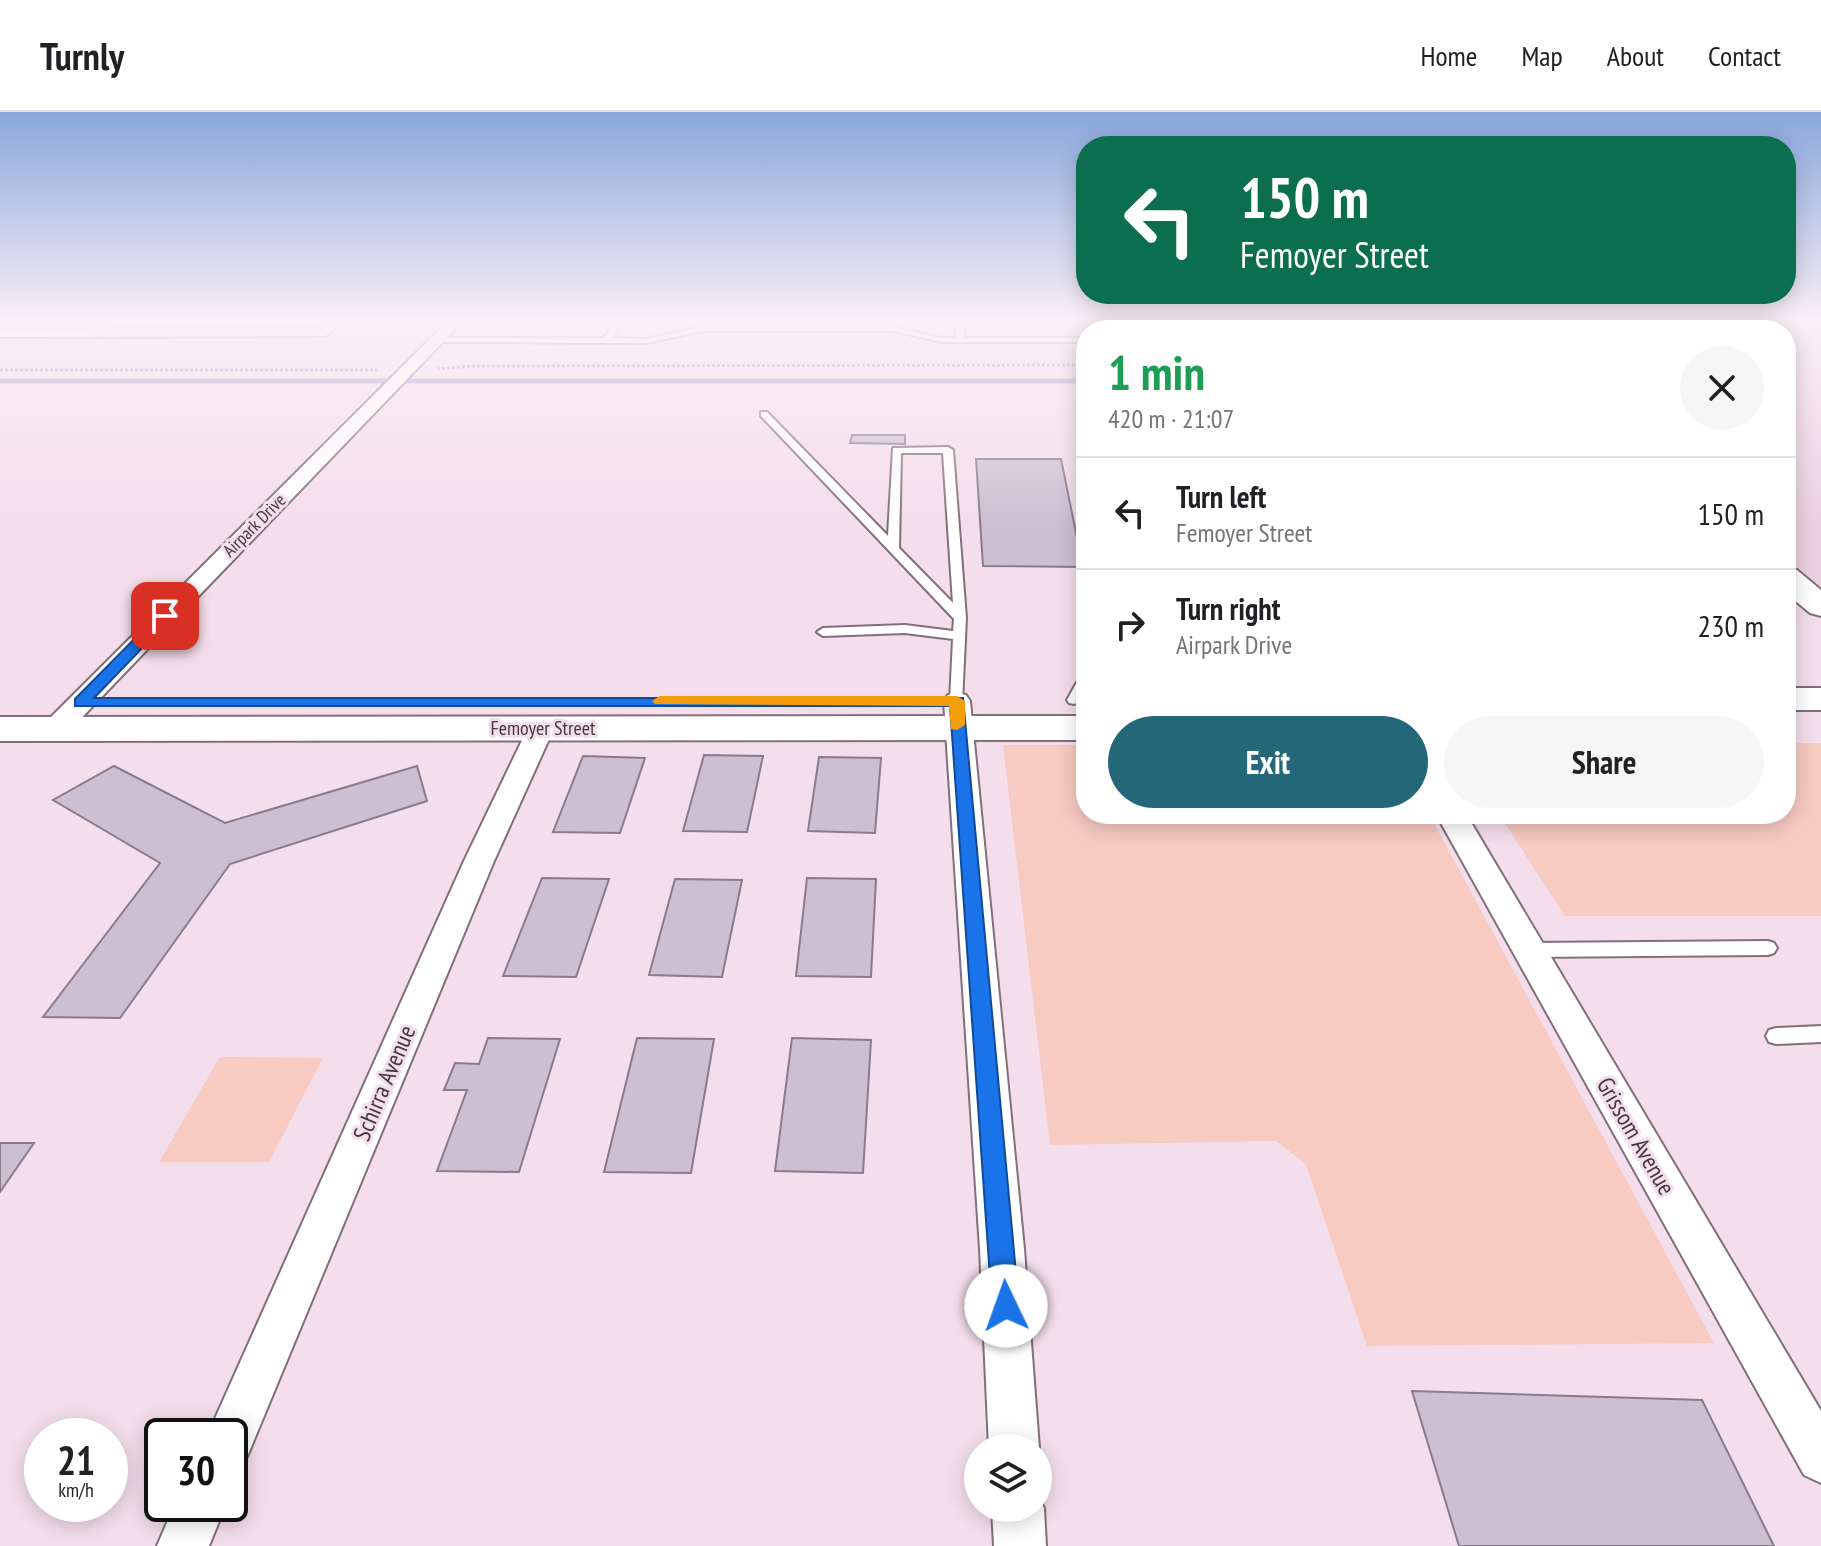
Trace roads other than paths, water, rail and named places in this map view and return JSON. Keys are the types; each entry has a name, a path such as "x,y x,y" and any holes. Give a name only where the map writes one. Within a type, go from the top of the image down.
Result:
{"street":[{"name":"Airpark Drive","path":"68,716 378,390"},
{"path":"1796,585 1821,606"},
{"path":"1796,699 1821,699"},
{"name":"Femoyer Street","path":"0,703 68,716 541,728 957,714 1076,702"},
{"name":"Femoyer Street","path":"0,729 68,716 957,714"},
{"path":"957,714 1002,1249 1013,1434"},
{"path":"1796,727 1821,727"},
{"name":"Schirra Avenue","path":"239,1418 479,861 541,728"},
{"name":"Grissom Avenue","path":"1457,824 1821,1458"},
{"path":"183,1546 193,1522"},
{"path":"1019,1522 1020,1546"}],"lane":[{"path":"764,414 960,618"},
{"path":"893,548 896,450 948,450 960,618 957,714"},
{"path":"823,632 905,629 959,636"},
{"path":"1528,950 1768,948"},
{"path":"1776,1036 1821,1034"}]}
